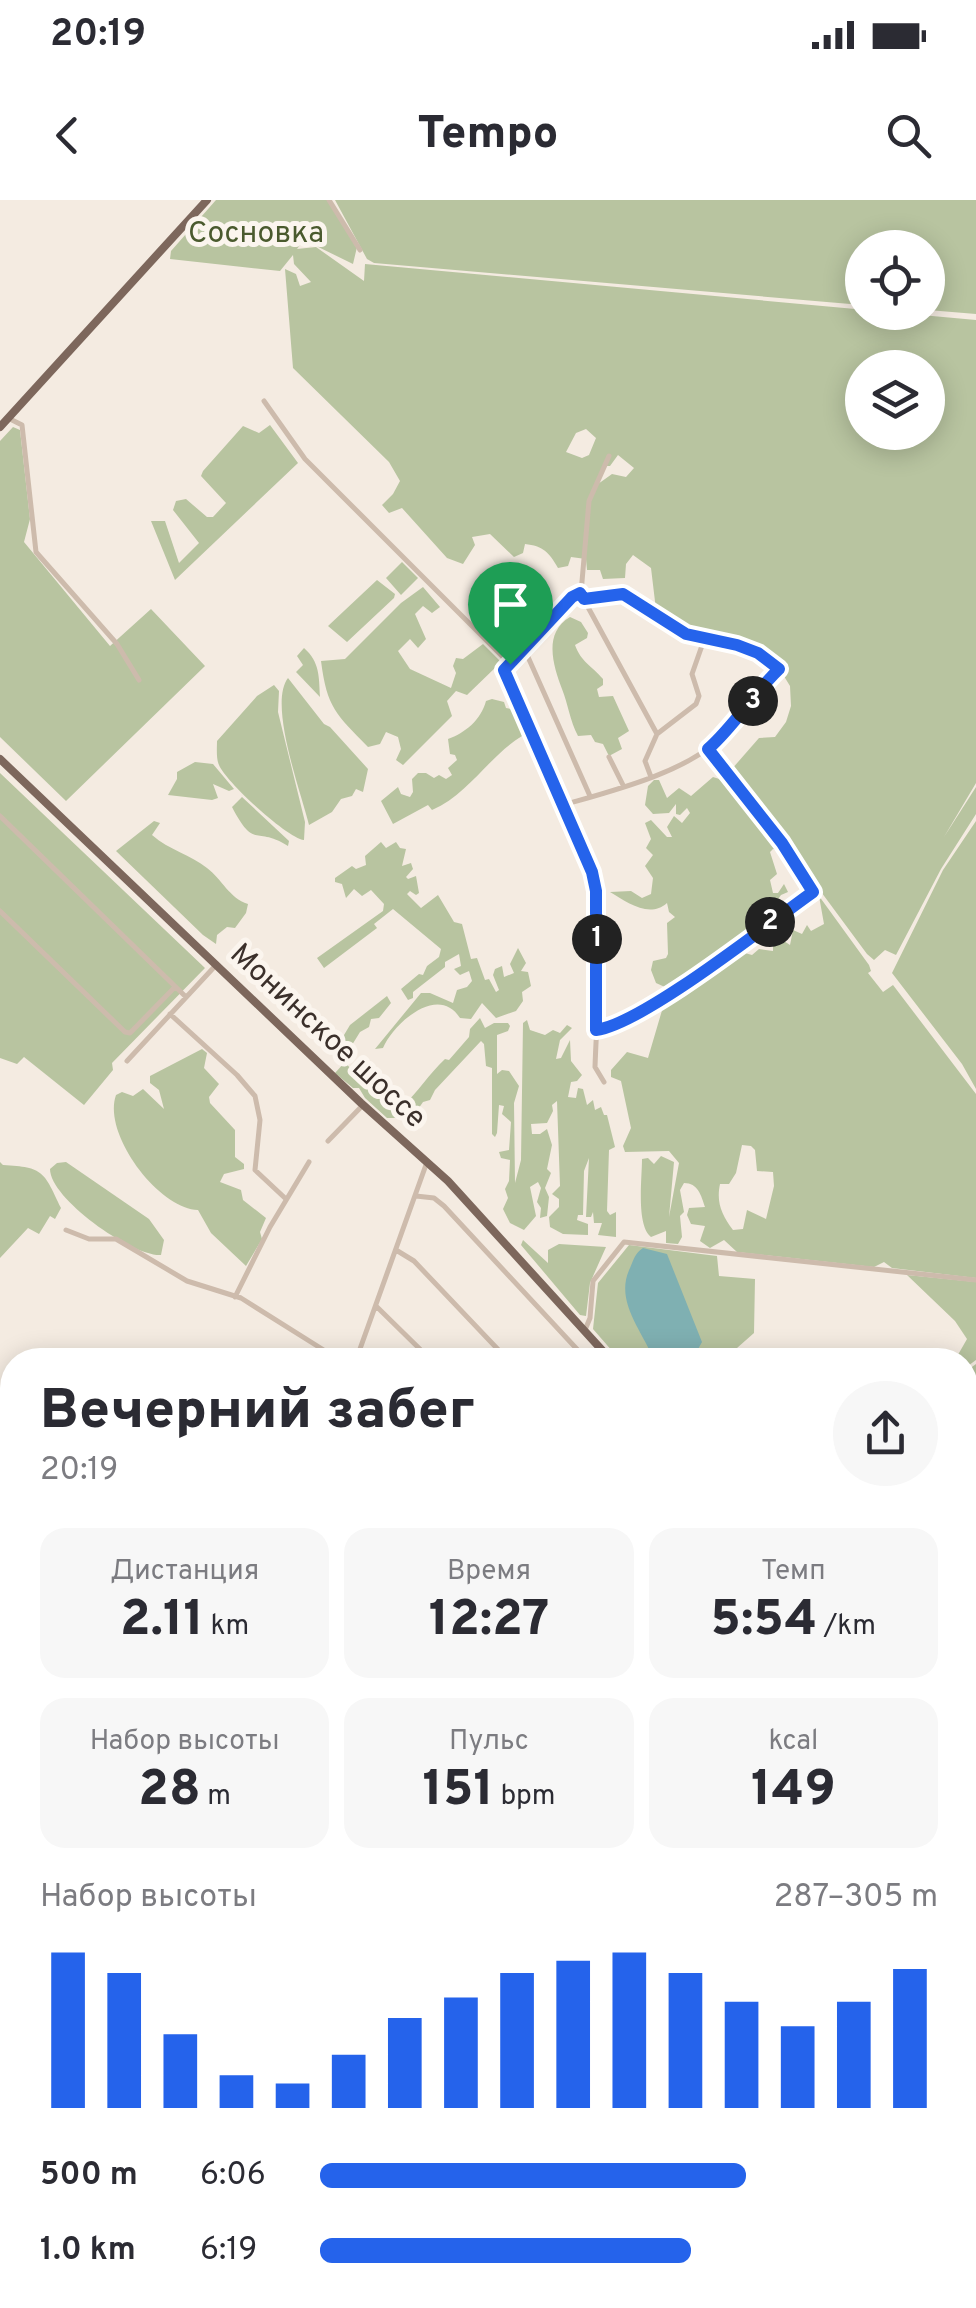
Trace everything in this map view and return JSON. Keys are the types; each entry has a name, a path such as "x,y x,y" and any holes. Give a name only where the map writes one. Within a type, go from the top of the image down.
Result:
{"main road":[{"path":"0,427 207,200"},
{"name":"Монинское шоссе","path":"0,759 455,1188 601,1348"}],"street":[{"path":"329,200 360,250"},
{"path":"264,400 305,459 510,664"},
{"path":"8,418 22,424 36,552 117,644 139,680"},
{"path":"609,456 588,501 582,596 657,734"},
{"path":"563,805 651,777 708,749 752,704 761,686 779,669 758,653 686,634 623,594 572,597 502,672 592,872 596,891 595,1066 604,1082"},
{"path":"651,777 645,760 657,734 696,704 700,696 692,674 705,637"},
{"path":"524,648 590,797"},
{"path":"596,1030 627,1018 663,996 813,892 782,843 708,749"},
{"path":"609,757 624,787"},
{"path":"0,816 186,998"},
{"path":"0,912 125,1032 130,1032 176,988"},
{"path":"127,1061 217,964"},
{"path":"170,1014 249,1087 260,1120 255,1170 286,1199"},
{"path":"328,1141 363,1104"},
{"path":"235,1297 309,1162"},
{"path":"359,1348 428,1162"},
{"path":"416,1196 434,1198 444,1206 575,1348"},
{"path":"66,1230 89,1238 116,1240 195,1286 235,1297 320,1348"},
{"path":"584,1330 590,1318 593,1281 624,1242 976,1280"},
{"path":"396,1250 414,1261 497,1348"},
{"path":"376,1306 419,1348"}],"green space":[{"name":"Сосновка","path":"216,200 327,200 357,247 353,264 304,240 297,249 316,247 364,281 365,264 845,308 845,330 945,330 945,317 976,320 976,783 944,837 976,787 976,814 941,869 896,955 885,950 874,960 867,954 731,770 759,738 775,737 786,722 791,706 790,686 771,655 718,640 695,628 686,632 657,618 651,568 633,555 626,564 625,578 603,579 600,570 587,570 586,559 571,557 568,566 558,568 536,546 525,544 523,553 514,557 490,534 472,537 475,545 463,564 447,558 402,508 389,513 382,505 400,481 389,462 293,368 285,269 296,274 300,286 311,282 294,264 293,255 280,271 170,259 171,251","holes":["586,429 596,438 589,455 582,458 566,452 576,433","618,455 634,468 626,477 612,474 598,484 606,466"]},
{"path":"335,200 976,200 976,314 945,311 945,230 845,230 845,304 374,263 367,259"},
{"path":"270,425 298,463 175,580 151,521 165,521 179,563 199,543 173,510 176,501 186,499 207,517 213,517 226,503 201,476 203,471 243,426 259,433"},
{"path":"13,427 20,430 30,519 24,542 110,646 151,609 205,666 66,801 0,737 0,441"},
{"path":"402,562 418,578 401,595 386,578"},
{"path":"377,580 395,594 394,598 347,642 328,626"},
{"path":"423,587 440,607 432,613 423,606 415,614 426,639 418,648 410,639 398,651 410,669 451,688 456,658 463,659 483,644 502,667 497,666 467,695 456,691 447,701 452,716 403,765 396,760 401,749 398,737 386,732 380,744 368,747 341,718 326,690 321,661 345,659 401,603"},
{"path":"570,617 581,622 588,633 575,645 603,679 603,685 597,689 599,697 613,696 629,731 618,738 622,749 609,756 603,744 595,742 591,735 578,736 556,670 553,640"},
{"path":"304,648 316,664 320,697 296,672 303,665 297,656"},
{"path":"288,678 324,724 368,769 363,792 356,789 352,796 341,799 332,812 309,825 284,727 283,690"},
{"path":"274,685 279,691 278,712 305,822 304,840 258,808 233,784 217,760 217,741 257,696"},
{"path":"492,699 511,709 519,719 522,736 445,803 432,810 428,805 393,824 381,801 398,787 401,794 410,797 412,779 418,773 446,779 452,775 448,768 457,760 450,754 448,739 472,725 486,701"},
{"path":"195,762 213,764 234,789 229,791 213,784 218,798 212,800 168,795 177,772"},
{"path":"0,773 205,968 112,1063 113,1070 84,1105 24,1057 17,1064 0,1058"},
{"path":"713,777 732,783 781,845 780,850 770,852 777,874 770,880 773,893 778,893 784,884 788,892 776,902 771,900 759,907 763,915 770,913 771,921 741,942 745,953 773,951 773,945 781,939 790,945 793,930 802,934 807,925 811,931 824,924 819,896 869,965 868,973 883,992 893,985 976,1094 976,1278 892,1268 884,1262 874,1267 737,1252 724,1240 710,1248 700,1241 705,1226 691,1224 687,1215 689,1208 705,1207 698,1190 684,1183 680,1190 684,1212 680,1216 682,1237 678,1244 666,1243 666,1231 651,1237 646,1231 641,1201 642,1159 648,1158 654,1164 661,1156 674,1162 669,1217 679,1163 669,1151 625,1152 623,1146 631,1128 621,1081 611,1077 611,1070 627,1052 648,1058 663,1007 669,1001 667,988 656,983 651,970 653,961 668,954 667,923 675,917 667,903 646,909 610,892 631,891 642,898 651,894 653,878 645,866 653,855 646,848 651,839 645,823 651,820 667,837 672,837 667,827 674,816 682,823 690,813 687,808 676,814 676,804 669,813 653,814 645,805 648,786 659,780 667,798 679,788 691,796","holes":["742,1145 751,1146 757,1171 773,1172 774,1186 766,1219 747,1210 743,1229 733,1230 721,1208 720,1184 729,1184 736,1173"]},
{"path":"242,797 289,841 288,846 246,829 232,807"},
{"path":"154,821 160,823 152,835 201,863 248,904 235,928 227,927 217,935 216,944 116,851"},
{"path":"976,821 976,1089 962,1064 892,973 943,870"},
{"path":"381,842 386,848 396,842 406,849 402,866 411,863 413,869 406,877 416,876 419,893 407,894 421,908 438,895 454,922 462,924 471,959 477,958 485,980 489,979 496,992 499,990 493,975 495,969 502,966 504,977 514,973 510,964 518,948 526,963 521,971 528,972 531,986 522,992 523,1001 516,1011 496,1018 482,1003 471,1019 460,1018 451,1008 429,1006 396,1028 383,1048 375,1049 421,993 453,1003 457,990 472,981 469,971 460,975 454,969 461,966 459,954 445,962 445,967 408,1000 401,989 423,975 441,949 393,909 374,924 377,928 324,968 317,958 383,911 384,904 371,890 362,896 354,889 346,898 342,884 335,882 352,866 356,869 366,865 365,856"},
{"path":"387,996 391,1003 379,1018 371,1019 369,1027 360,1032 352,1045 345,1044 344,1035 350,1025"},
{"path":"480,1018 485,1028 494,1023 510,1026 497,1035 497,1074 509,1071 519,1086 514,1103 515,1183 521,1160 523,1023 527,1020 530,1030 545,1035 553,1030 560,1033 567,1025 572,1028 560,1040 556,1059 561,1058 570,1040 571,1061 582,1075 571,1082 568,1097 576,1098 578,1088 583,1089 587,1105 593,1100 595,1110 601,1107 607,1115 615,1147 609,1150 607,1211 610,1215 616,1212 616,1237 598,1235 602,1223 594,1223 593,1212 586,1217 589,1158 584,1171 583,1215 578,1215 577,1220 588,1224 588,1235 563,1234 550,1227 549,1217 559,1207 559,1199 552,1194 560,1186 557,1101 547,1123 531,1124 532,1134 547,1129 552,1145 547,1169 551,1173 545,1188 549,1197 547,1216 540,1218 538,1182 530,1187 536,1216 524,1230 510,1223 503,1209 508,1198 505,1189 510,1160 501,1158 499,1152 509,1150 511,1122 502,1114 504,1106 499,1105 497,1133 495,1137 492,1134 492,1068 486,1066 481,1041 412,1118 387,1118 359,1088 353,1088 335,1073 345,1062 355,1074 356,1065 362,1064 370,1079 386,1086 402,1107 445,1059 449,1060"},
{"path":"202,1049 207,1053 204,1068 219,1084 209,1097 210,1103 235,1130 235,1157 244,1164 244,1169 224,1174 220,1182 241,1190 243,1200 266,1218 260,1232 262,1239 246,1266 211,1233 198,1210 167,1197 151,1183 137,1167 117,1129 116,1095 122,1092 133,1096 143,1089 164,1109 150,1076"},
{"path":"0,1162 41,1174 61,1208 55,1219 50,1216 39,1234 28,1228 0,1258"},
{"path":"66,1162 149,1219 164,1240 161,1255 132,1247 78,1210 63,1195 50,1169"},
{"path":"523,1240 548,1263 548,1250 559,1244 606,1247 590,1283 586,1316 580,1315 521,1245"},
{"path":"629,1245 717,1256 719,1276 755,1279 754,1333 737,1348 610,1348 593,1329 598,1283"},
{"path":"907,1275 976,1282 976,1348 962,1348 967,1339 955,1321"}],"water":[{"path":"643,1248 667,1254 702,1342 699,1348 648,1348 625,1292 638,1252"}],"route":[{"path":"580,593 584,599 623,594 686,634 758,653 779,669 761,686 752,704 708,749 782,843 813,892 663,996 627,1018 596,1030 596,891 592,872 504,670 510,664 580,593"}]}
